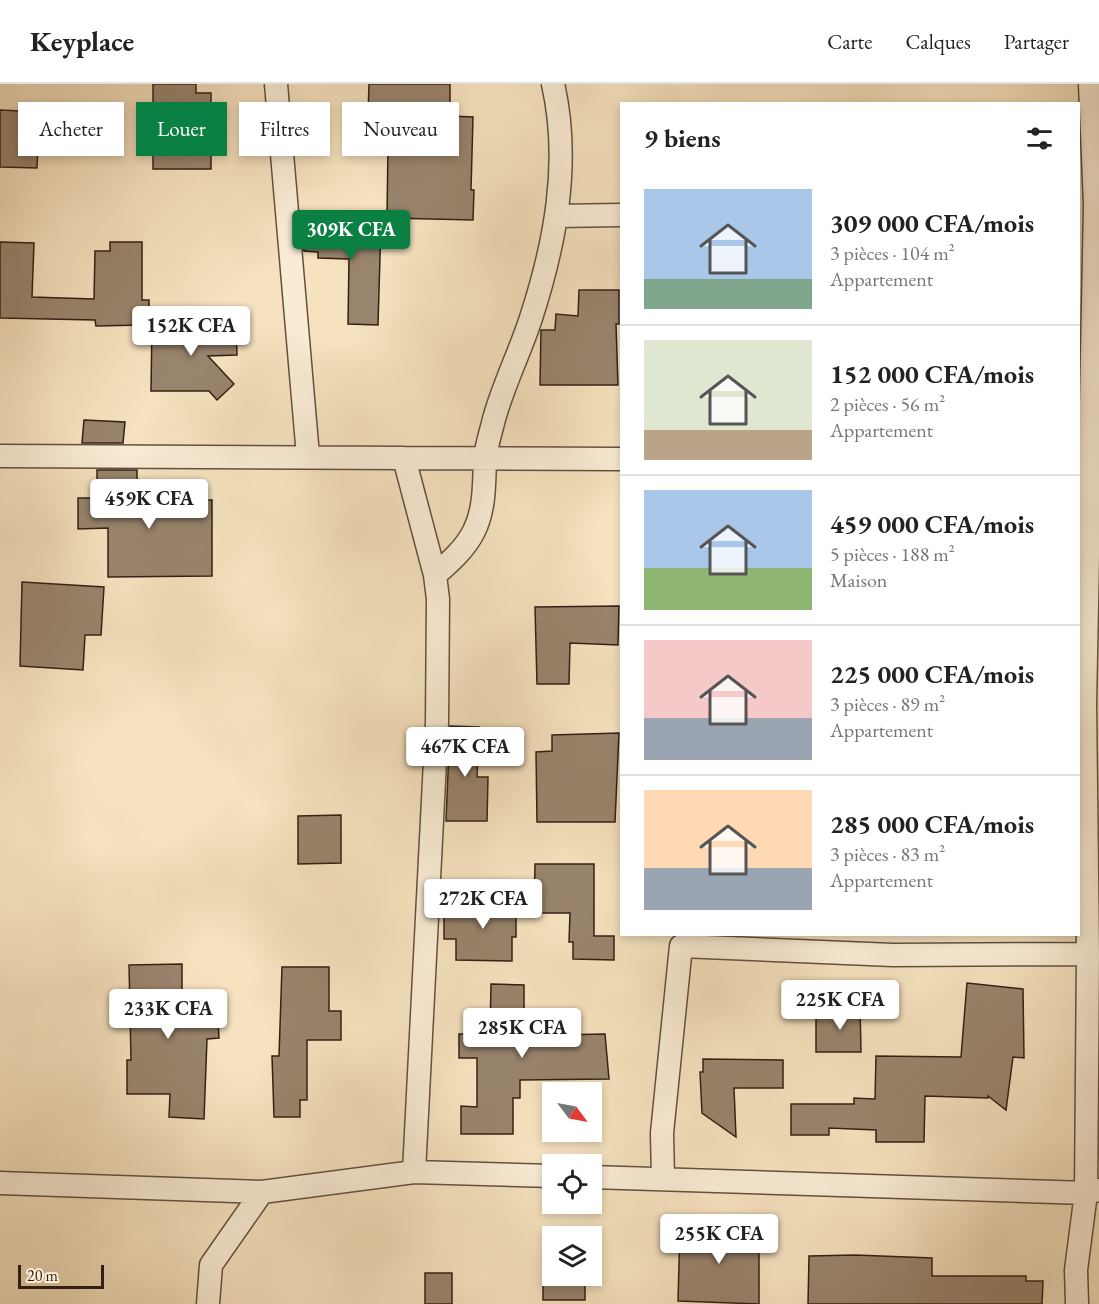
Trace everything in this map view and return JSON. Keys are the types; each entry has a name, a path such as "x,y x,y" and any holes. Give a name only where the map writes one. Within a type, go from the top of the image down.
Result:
{"street":[{"path":"276,84 308,456"},
{"path":"435,575 457,555 474,531 483,499 485,457 495,418 530,321 547,262 556,216 561,170 560,131 553,84"},
{"path":"1077,1304 1076,1270 1092,1191 1084,705 1087,205 1090,84"},
{"path":"556,216 620,215"},
{"path":"0,456 620,459"},
{"path":"404,458 435,575 438,599 436,722 414,1172"},
{"path":"663,1179 662,1132 681,946 893,955 1088,954"},
{"path":"0,1183 262,1192 414,1172 542,1176"},
{"path":"602,1177 1092,1191"},
{"path":"208,1304 211,1265 262,1192"}],"building":[{"path":"153,84 196,84 196,93 211,93 211,102 153,102"},
{"path":"369,84 450,84 450,102 368,102"},
{"path":"0,110 18,111 18,156 38,156 37,168 0,167"},
{"path":"459,116 473,117 471,190 474,190 473,220 387,218 388,156 459,156"},
{"path":"153,156 211,156 211,169 153,169"},
{"path":"301,221 381,223 378,325 348,324 349,259 318,258 318,252 304,251"},
{"path":"0,242 34,243 32,297 94,299 95,251 110,251 110,242 142,242 142,300 149,300 149,320 142,320 142,325 96,326 95,320 0,318"},
{"path":"579,290 619,290 619,324 616,324 618,385 540,385 541,330 555,330 556,314 578,316"},
{"path":"152,324 236,324 237,355 208,356 234,384 217,400 209,391 151,391"},
{"path":"84,420 125,422 123,443 82,443"},
{"path":"97,470 137,470 137,498 140,500 212,500 212,576 108,577 108,528 78,529 78,498 97,498"},
{"path":"22,582 104,587 101,635 85,635 83,670 20,666"},
{"path":"619,606 618,645 570,643 569,684 537,684 535,607"},
{"path":"450,726 479,727 477,777 488,777 487,821 446,821"},
{"path":"619,733 615,822 537,822 536,752 552,751 552,735"},
{"path":"341,815 341,863 298,864 298,816"},
{"path":"535,864 594,864 594,936 614,936 614,960 573,959 573,942 569,942 570,913 534,913"},
{"path":"516,901 516,937 512,937 512,961 456,960 456,939 444,939 444,913 459,913 459,902"},
{"path":"182,964 182,1006 217,1004 219,1038 207,1039 204,1119 169,1117 170,1094 127,1094 127,1060 131,1060 129,965"},
{"path":"282,967 329,967 329,1011 341,1011 341,1040 307,1040 307,1100 300,1100 300,1117 274,1117 272,1056 279,1056"},
{"path":"967,983 1023,989 1024,1058 1013,1057 1006,1110 988,1096 988,1098 925,1096 924,1142 876,1142 876,1130 829,1128 829,1135 791,1135 791,1104 854,1104 854,1098 875,1099 876,1056 961,1057"},
{"path":"491,984 524,985 524,1014 553,1014 553,1035 605,1034 609,1079 520,1080 520,1098 513,1098 513,1134 461,1134 461,1106 477,1107 477,1058 459,1058 459,1034 490,1034"},
{"path":"838,1006 860,1006 861,1052 816,1052 816,1016 838,1016"},
{"path":"703,1059 783,1060 783,1088 734,1088 736,1137 702,1113 700,1072 703,1072"},
{"path":"680,1227 752,1227 752,1237 759,1237 759,1304 678,1301"},
{"path":"809,1256 932,1258 932,1276 1026,1276 1026,1281 1043,1281 1042,1304 808,1304"},
{"path":"425,1273 452,1273 452,1304 425,1304"},
{"path":"543,1286 585,1286 585,1300 543,1300"}]}
